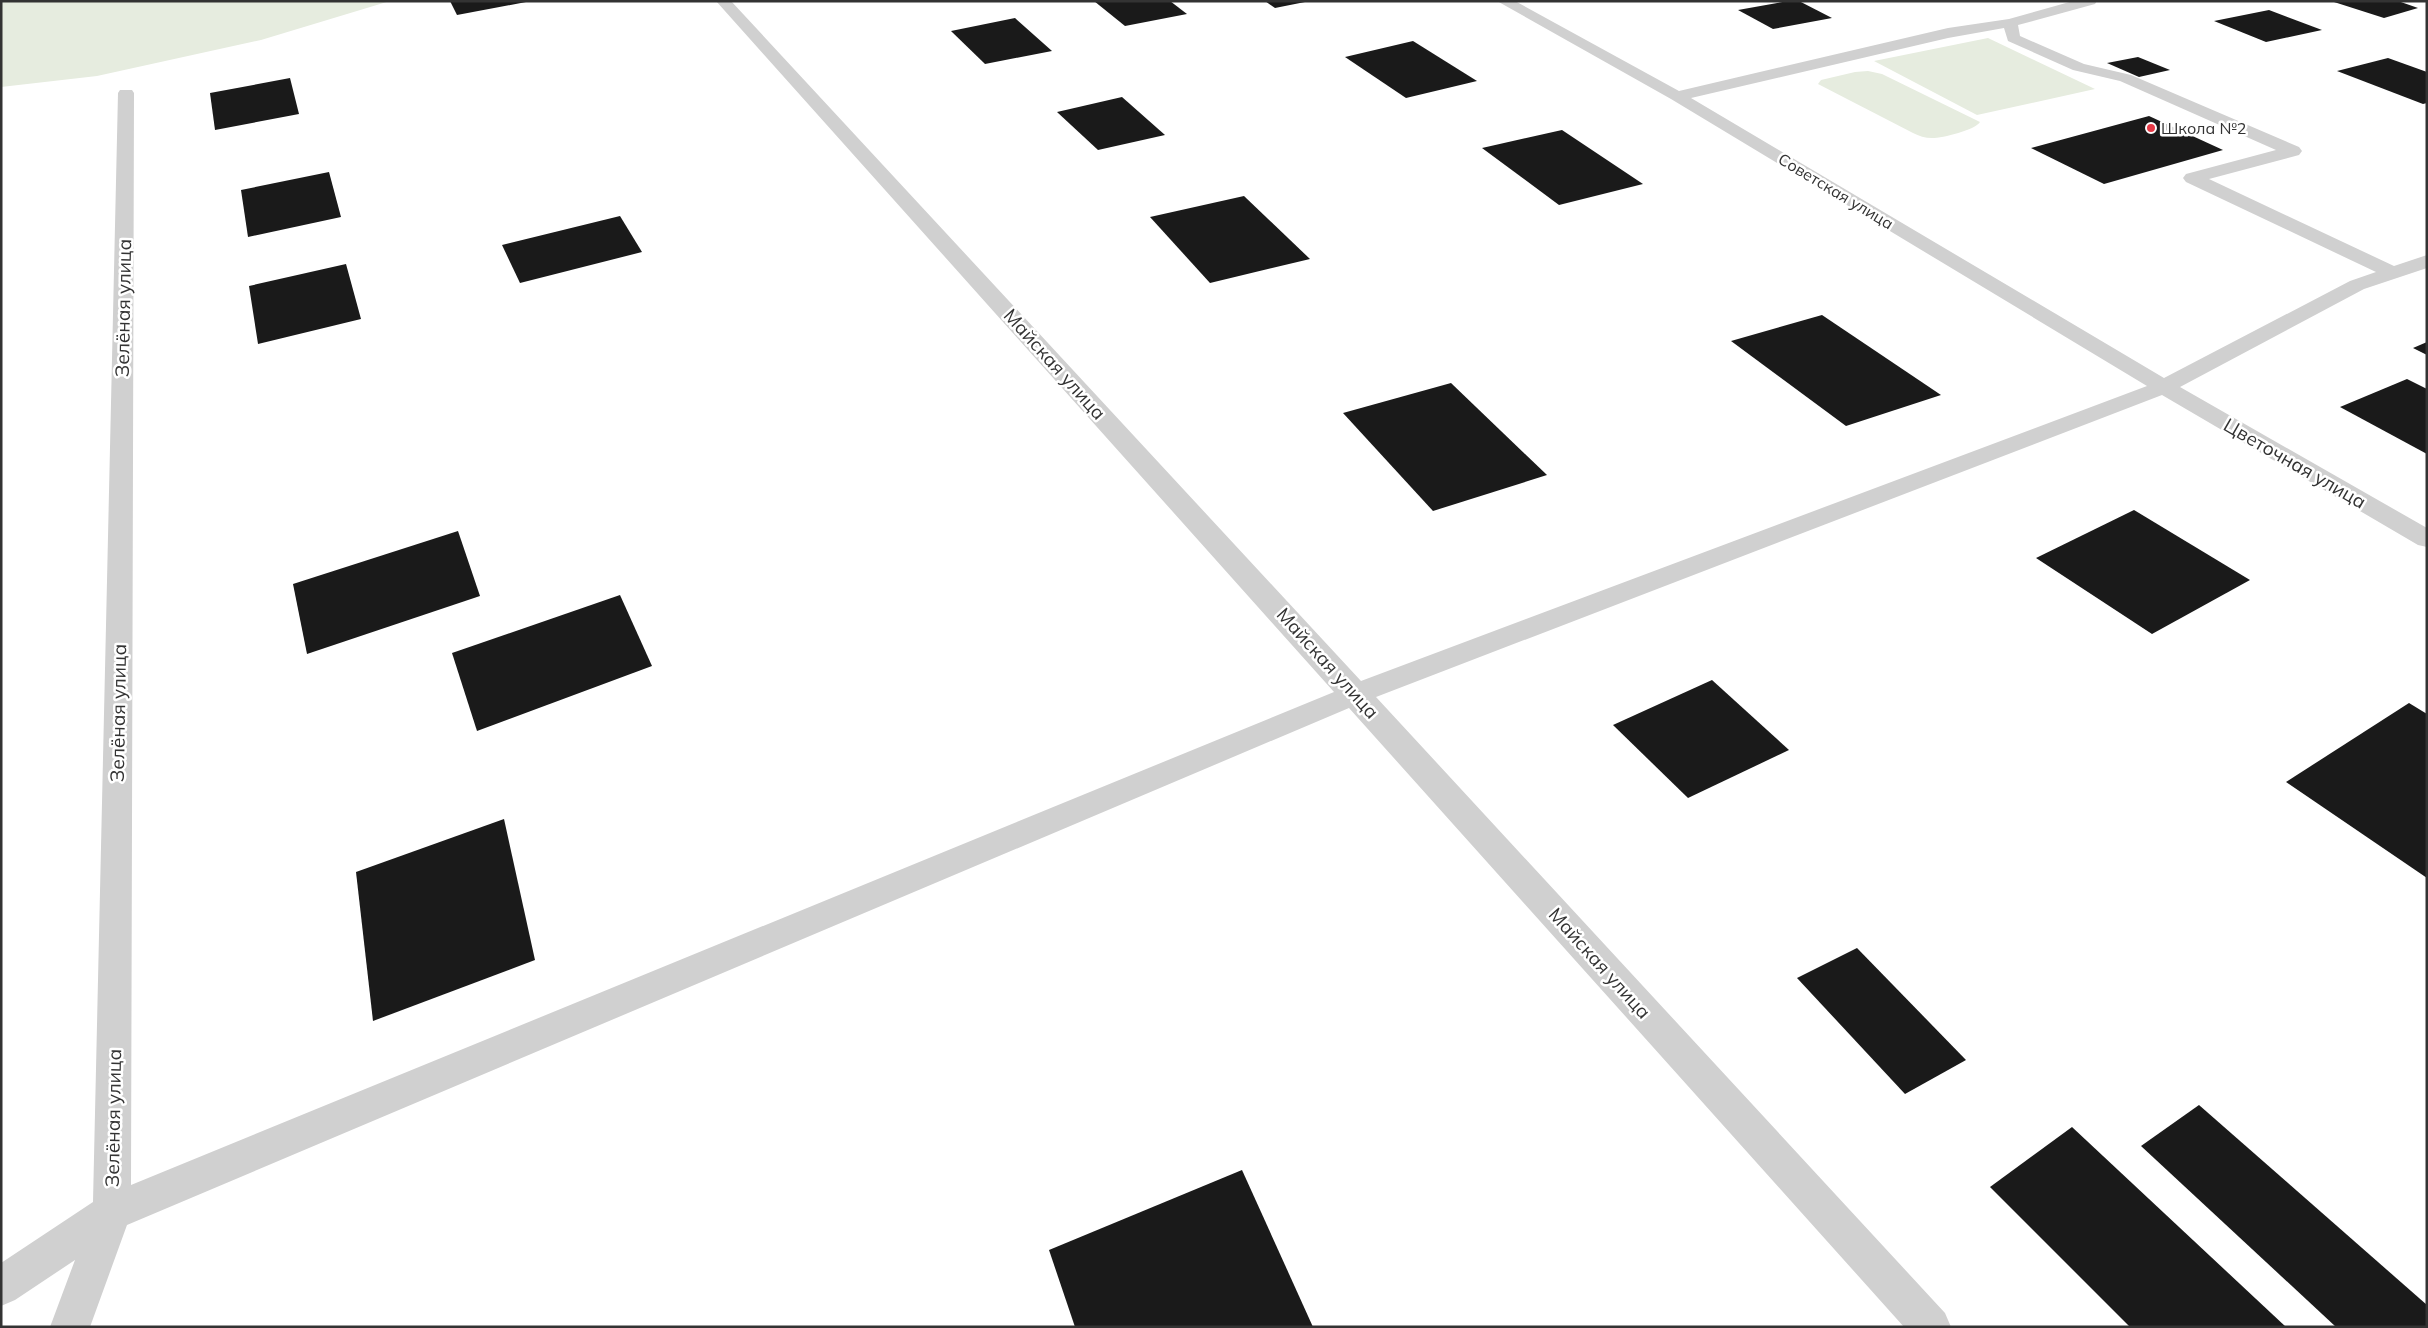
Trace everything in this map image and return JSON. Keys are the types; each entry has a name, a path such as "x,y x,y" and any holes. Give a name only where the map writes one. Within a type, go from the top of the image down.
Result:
{"street":[{"name":"Майская улица","path":"723,1 1931,1327"},
{"name":"Советская улица","path":"1504,1 1677,96 2164,387"},
{"path":"1677,96 1948,33 2010,23 2090,1"},
{"path":"2010,23 2013,38 2079,67 2125,78 2293,151 2192,178 2394,273"},
{"name":"Зелёная улица","path":"70,1327 112,1212 126,93"},
{"path":"1,1286 112,1212 1356,694 2164,387 2357,285 2427,261"},
{"name":"Цветочная улица","path":"2164,387 2427,539"}],"shaded area":[{"path":"1,1 390,1 261,40 97,76 1,87"},
{"path":"1988,38 2095,89 1977,115 1874,61"},
{"path":"1868,71 1882,74 1980,122 1972,128 1951,135 1937,138 1924,137 1818,84 1821,80"}],"building":[{"path":"450,1 526,1 526,2 457,15"},
{"path":"1094,1 1170,1 1187,14 1125,26"},
{"path":"1265,1 1305,1 1305,2 1275,8"},
{"path":"1788,1 1799,1 1832,18 1773,29 1738,10"},
{"path":"2398,1 2418,8 2384,18 2334,2"},
{"path":"2269,10 2322,30 2266,42 2214,21"},
{"path":"1015,18 1052,51 985,64 951,31"},
{"path":"1413,41 1477,81 1406,98 1345,57"},
{"path":"2138,57 2170,70 2139,77 2107,63"},
{"path":"2388,58 2427,72 2427,103 2423,104 2337,71"},
{"path":"290,78 299,114 215,130 210,93"},
{"path":"1122,97 1165,135 1098,150 1057,112"},
{"path":"2149,116 2223,150 2104,184 2031,148"},
{"path":"1562,130 1643,184 1559,205 1482,148"},
{"path":"329,172 341,217 248,237 241,190"},
{"path":"1244,196 1310,259 1210,283 1150,217"},
{"path":"620,216 642,252 520,283 502,245"},
{"path":"346,264 361,319 258,344 249,286"},
{"path":"1822,315 1941,395 1846,426 1731,341"},
{"path":"2427,342 2427,355 2413,348"},
{"path":"2407,379 2427,389 2427,454 2340,407"},
{"path":"1451,383 1547,475 1433,511 1343,413"},
{"path":"2134,510 2250,580 2152,634 2036,558"},
{"path":"458,531 480,596 307,654 293,584"},
{"path":"620,595 652,666 477,731 452,653"},
{"path":"1712,680 1789,750 1688,798 1613,725"},
{"path":"2409,703 2427,714 2427,878 2286,782"},
{"path":"504,819 535,960 373,1021 356,872"},
{"path":"1857,948 1966,1060 1905,1094 1797,978"},
{"path":"2199,1105 2427,1305 2427,1327 2336,1327 2141,1146"},
{"path":"2072,1127 2286,1327 2130,1327 1990,1187"},
{"path":"1242,1170 1313,1327 1075,1327 1049,1250"}],"place":[{"name":"Школа №2","path":"2151,128"}]}
